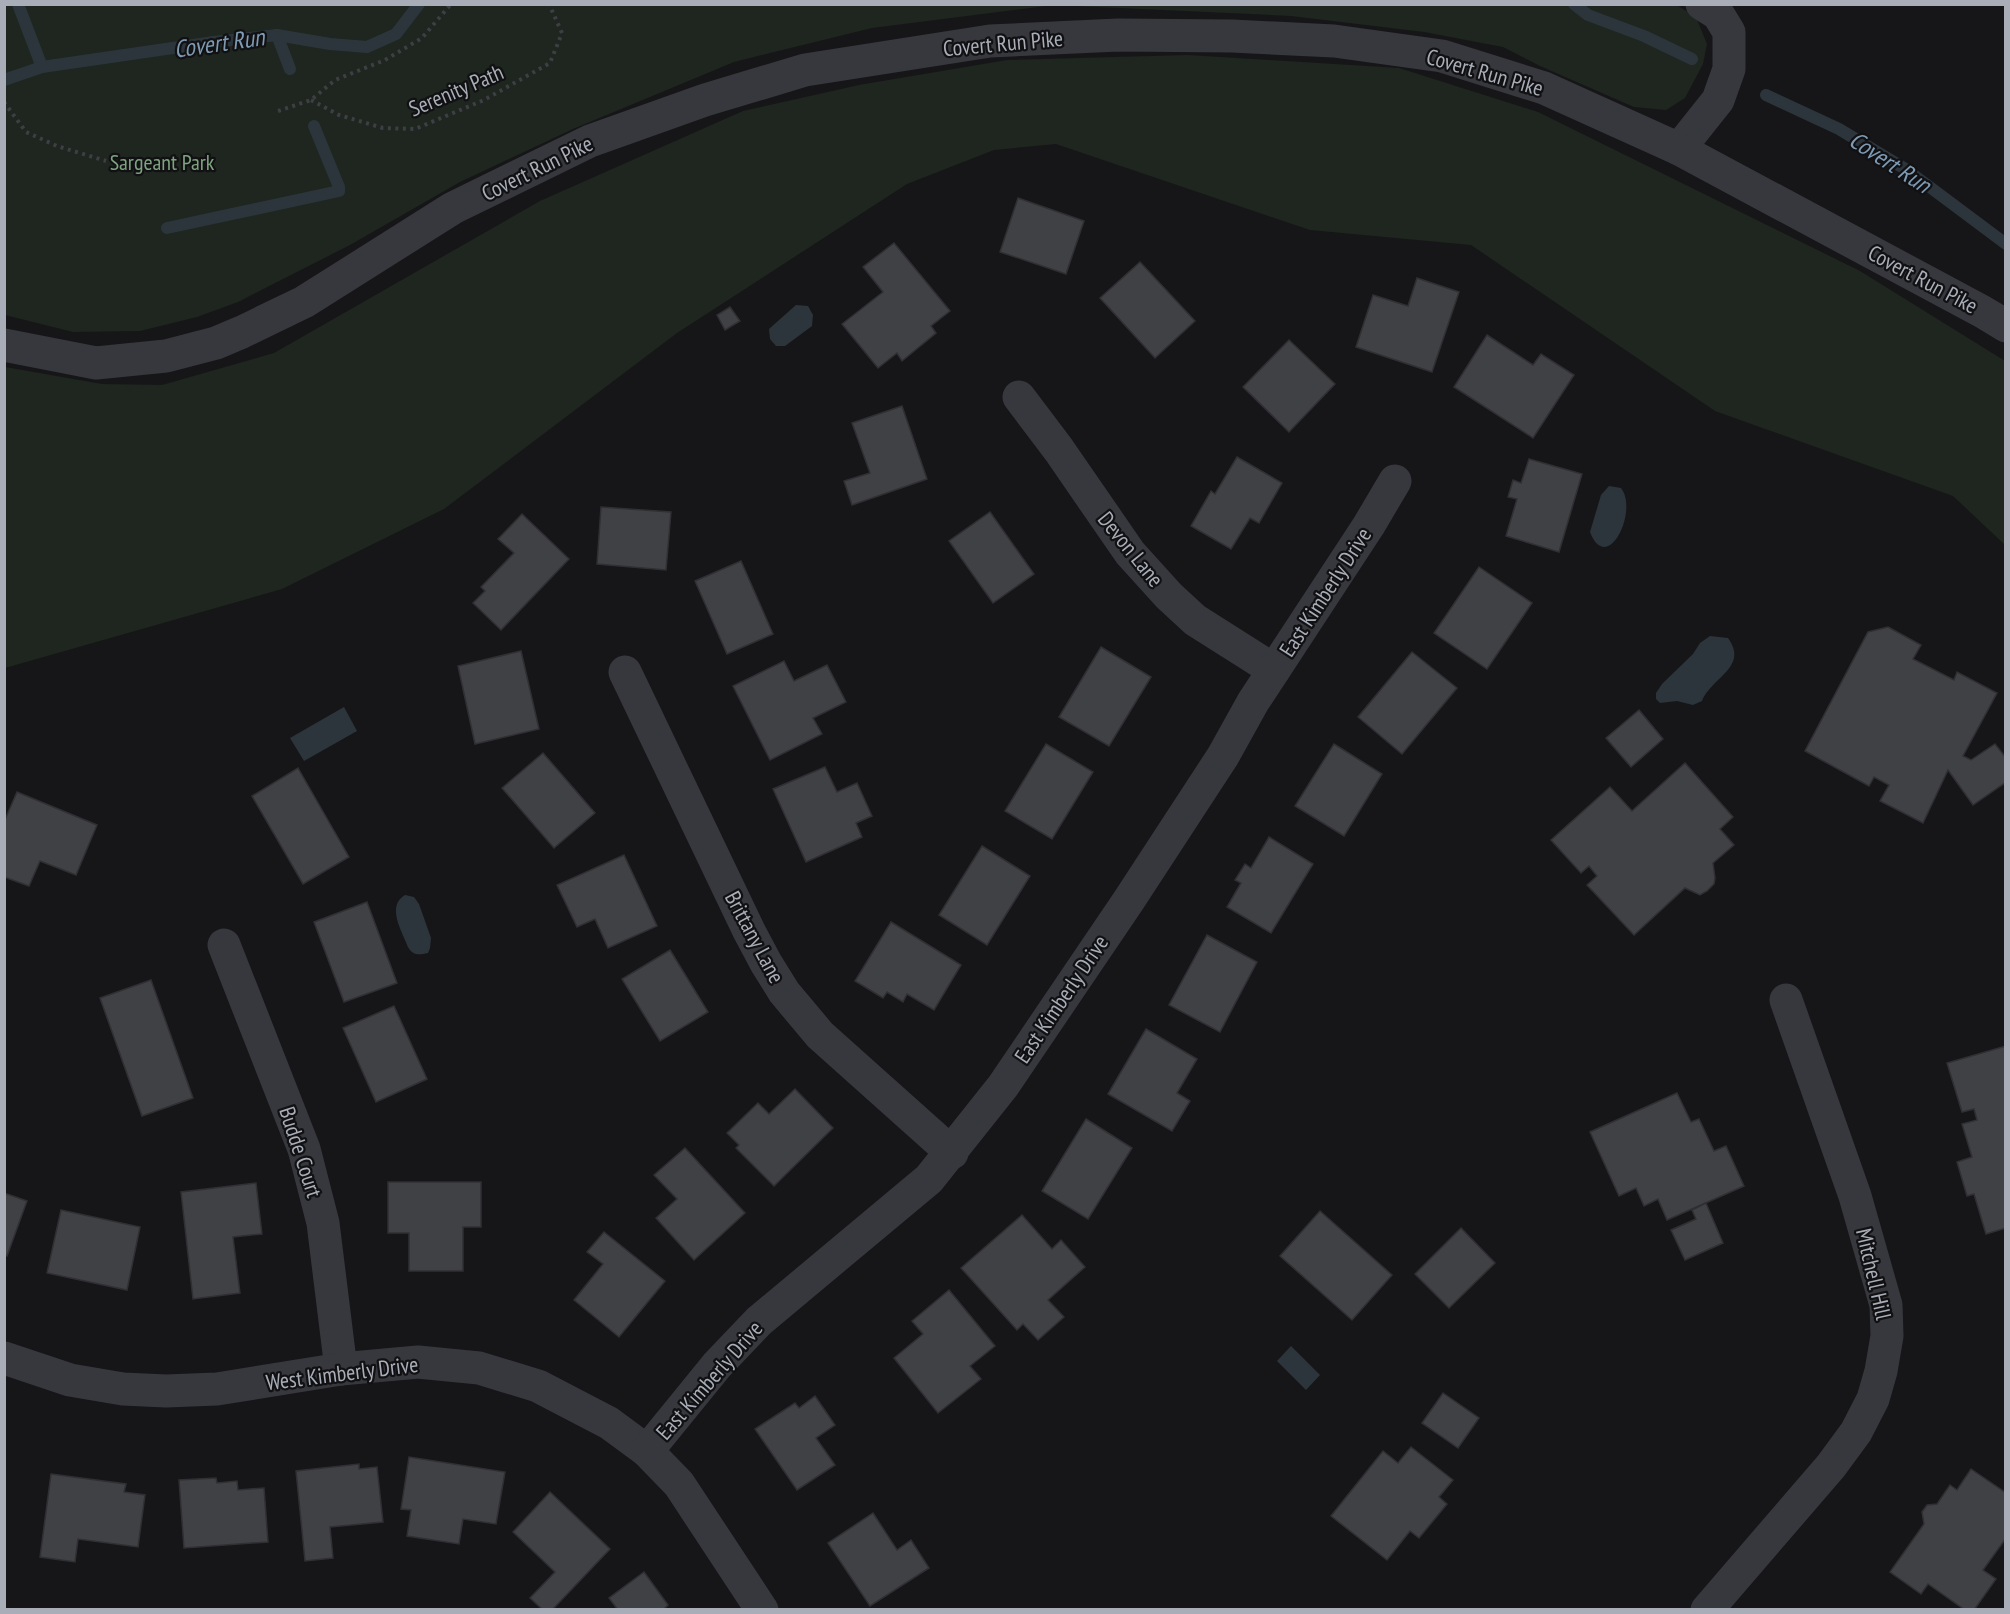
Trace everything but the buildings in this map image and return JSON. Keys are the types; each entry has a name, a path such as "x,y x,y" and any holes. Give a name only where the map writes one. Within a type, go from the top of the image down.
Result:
{"street":[{"path":"1679,149 1718,100 1729,69 1729,32 1718,15 1701,4"},
{"name":"Covert Run Pike","path":"4,345 96,363 166,356 216,343 242,333 304,302 453,208 590,141 705,100 805,70 990,41 1118,35 1232,36 1334,41 1442,56 1544,88 1679,149 2006,326"},
{"name":"Devon Lane","path":"1019,397 1059,450 1130,553 1169,596 1195,620 1274,670"},
{"name":"East Kimberly Drive","path":"647,1450 717,1365 759,1321 930,1179 952,1153 1003,1086 1129,900 1223,756 1253,702 1370,525 1395,481"},
{"name":"Brittany Lane","path":"625,672 749,931 784,992 820,1035 952,1153"},
{"name":"Budde Court","path":"225,945 304,1149 323,1223 340,1369"},
{"name":"Mitchell Hill","path":"1707,1610 1831,1466 1856,1432 1873,1399 1887,1336 1886,1305 1855,1196 1786,1000"},
{"name":"West Kimberly Drive","path":"4,1358 70,1380 123,1389 166,1391 217,1389 340,1369 418,1362 479,1368 538,1386 609,1423 647,1450 679,1484 762,1610"}],"path":[{"path":"278,111 310,100 335,80 385,60 422,38 451,4"},
{"name":"Serenity Path","path":"310,100 339,115 383,128 415,129 484,100 550,63 562,33 549,4"},
{"path":"4,102 22,129 57,146 105,162"}],"green space":[{"name":"Sargeant Park","path":"1675,4 1696,17 1707,44 1703,64 1685,98 1666,110 1634,107 1540,66 1503,47 1424,32 1291,16 1054,5 872,28 734,62 573,129 460,182 350,245 238,302 197,317 140,331 73,332 5,315 5,5"},
{"path":"1188,55 1399,68 1538,112 1860,271 2005,361 2005,545 1953,496 1715,411 1471,245 1310,230 1056,144 994,150 907,184 677,333 444,509 282,589 5,668 5,367 102,384 162,385 274,353 540,201 743,111 859,85 1007,60"}],"shaded area":[{"path":"796,305 808,306 813,315 812,326 785,346 776,346 770,339 769,329"},
{"path":"1609,486 1621,488 1626,498 1626,511 1619,535 1605,547 1597,544 1590,532 1601,495"},
{"path":"1710,636 1728,638 1733,648 1734,657 1727,671 1702,701 1693,705 1677,701 1660,703 1656,699 1656,693 1662,684 1693,654 1700,643"},
{"path":"344,707 357,731 304,761 290,738"},
{"path":"405,895 414,897 419,904 431,938 428,953 412,952 399,926 397,906 399,900"},
{"path":"1291,1346 1320,1375 1306,1390 1277,1361"}],"waterway":[{"path":"18,4 42,67"},
{"name":"Covert Run","path":"4,80 42,67 277,35 330,44 367,47 396,34 419,4"},
{"name":"Covert Run","path":"1574,4 1588,15 1644,36 1692,59"},
{"path":"277,35 290,69"},
{"name":"Covert Run","path":"1766,95 1839,129 1907,170 2006,244"},
{"path":"167,228 339,191 314,126"}]}
